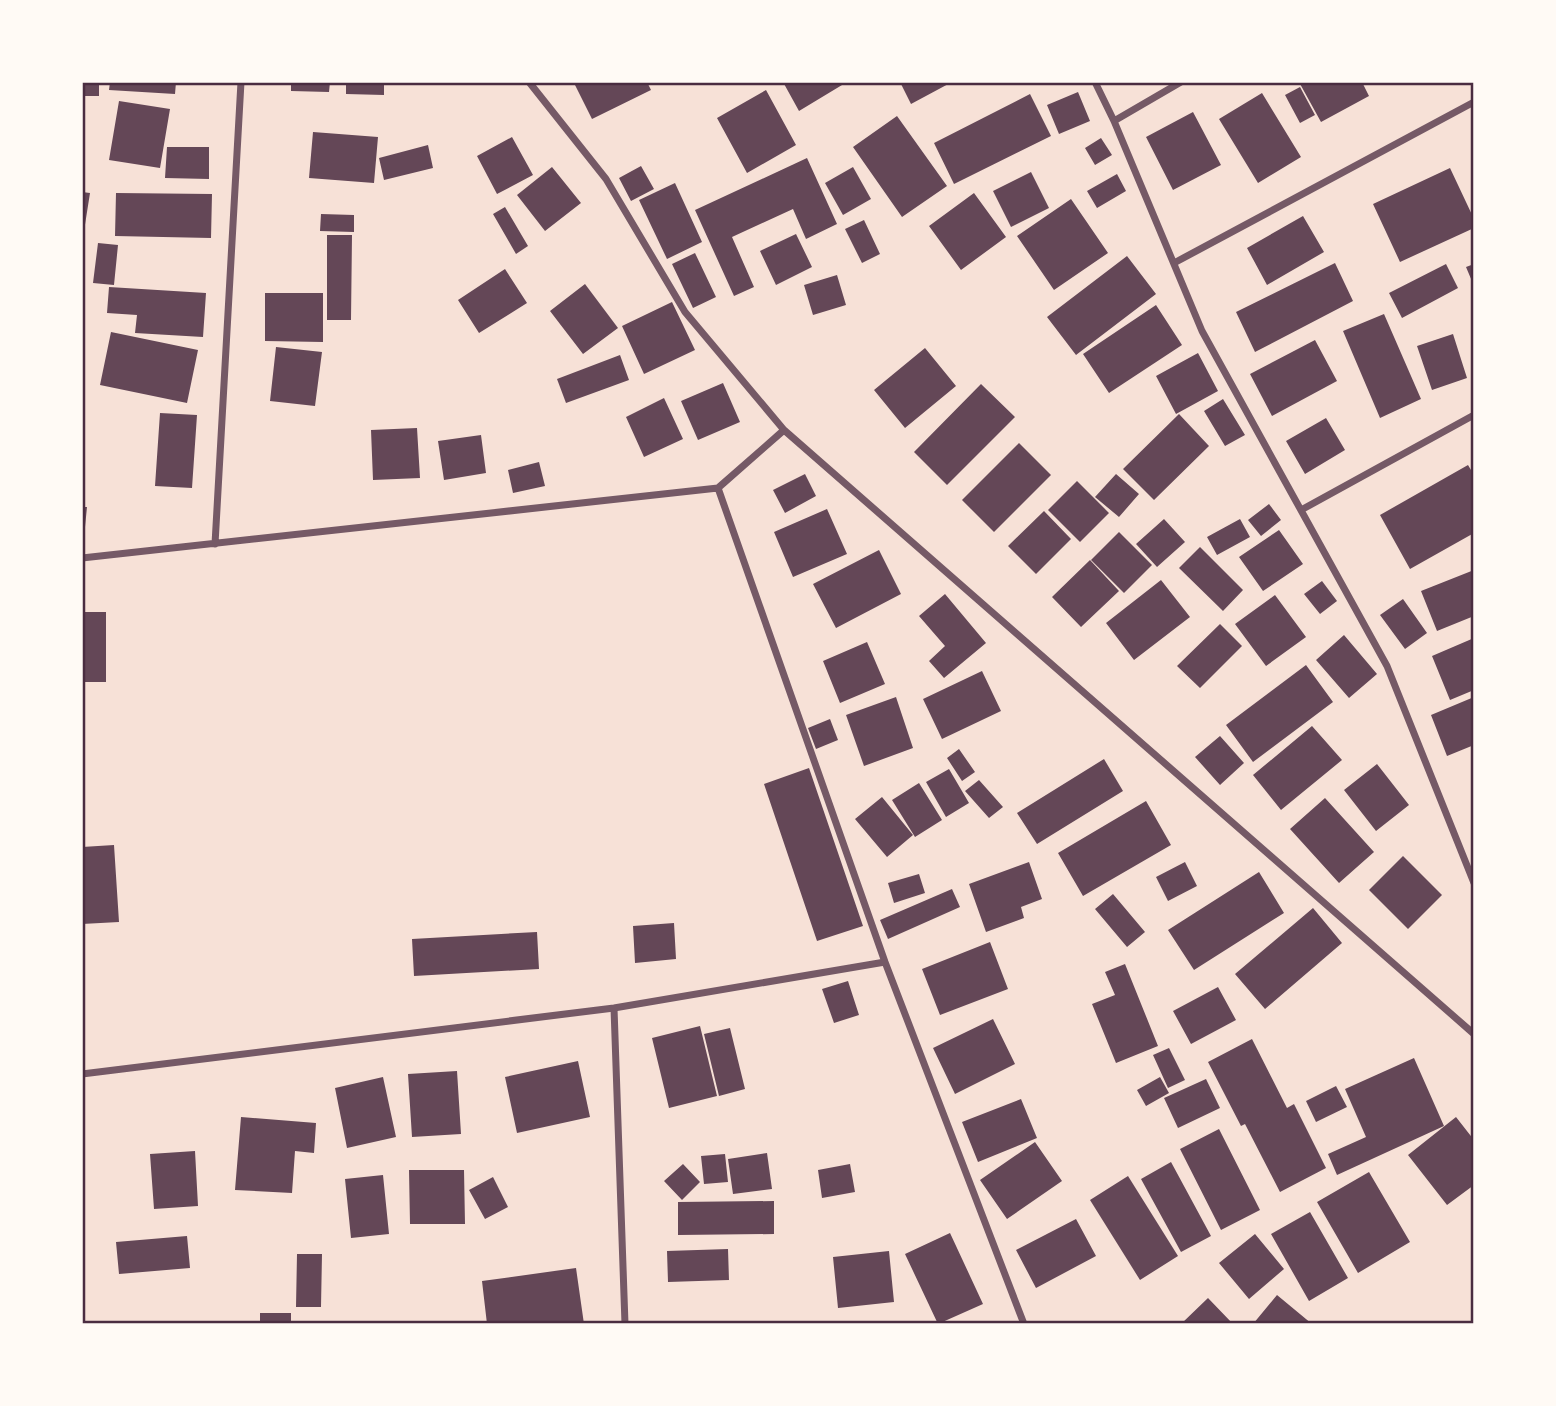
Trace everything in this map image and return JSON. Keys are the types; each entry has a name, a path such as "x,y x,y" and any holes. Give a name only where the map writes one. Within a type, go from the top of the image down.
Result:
{"street":[{"path":"215,544 241,82"},
{"path":"529,82 606,179 685,312 785,430 1474,1034"},
{"path":"1095,82 1202,331 1387,666 1474,883"},
{"path":"1114,121 1181,82"},
{"path":"1174,263 1474,102"},
{"path":"1301,510 1474,415"},
{"path":"82,558 718,488 785,430"},
{"path":"718,488 885,962 1024,1324"},
{"path":"82,1074 614,1008 885,962"},
{"path":"614,1008 625,1324"}],"building":[{"path":"82,82 99,82 99,96 82,96"},
{"path":"110,82 176,82 175,94 109,90"},
{"path":"291,82 330,82 329,92 291,91"},
{"path":"346,82 384,82 384,95 346,94"},
{"path":"581,82 647,82 651,90 592,119 575,85"},
{"path":"783,82 847,82 799,111"},
{"path":"900,82 952,82 911,104"},
{"path":"1299,82 1362,82 1369,96 1321,122"},
{"path":"1300,87 1315,115 1300,123 1285,95"},
{"path":"766,90 796,145 747,173 717,118"},
{"path":"1078,92 1090,121 1059,134 1047,105"},
{"path":"1262,93 1301,157 1258,183 1219,119"},
{"path":"1030,94 1051,136 954,184 934,143"},
{"path":"119,101 170,109 160,168 109,160"},
{"path":"1193,112 1221,165 1173,190 1146,137"},
{"path":"897,116 947,186 902,217 853,147"},
{"path":"313,132 378,137 374,183 309,178"},
{"path":"512,137 533,175 497,194 477,156"},
{"path":"1101,138 1112,155 1095,165 1085,148"},
{"path":"428,145 433,168 384,180 379,158"},
{"path":"167,147 209,147 209,179 165,178"},
{"path":"807,158 837,224 806,239 793,209 732,237 754,287 734,296 695,210"},
{"path":"641,166 654,189 631,201 619,178"},
{"path":"552,167 581,203 545,231 517,195"},
{"path":"853,167 871,199 843,215 825,183"},
{"path":"1450,168 1474,219 1474,228 1400,262 1373,204"},
{"path":"1031,172 1049,208 1011,227 993,191"},
{"path":"1117,174 1126,191 1097,208 1087,191"},
{"path":"675,183 702,242 667,259 639,200"},
{"path":"82,192 90,193 84,231 82,231"},
{"path":"116,193 212,194 211,238 115,236"},
{"path":"974,193 1006,237 961,270 929,226"},
{"path":"1071,199 1108,253 1054,290 1017,236"},
{"path":"505,207 528,246 516,254 493,214"},
{"path":"321,214 354,215 354,232 320,231"},
{"path":"1303,216 1324,252 1267,285 1247,248"},
{"path":"864,220 880,254 862,263 845,229"},
{"path":"796,234 812,267 776,285 760,251"},
{"path":"327,235 352,235 351,320 327,320"},
{"path":"98,243 118,245 114,285 93,283"},
{"path":"695,253 716,297 693,308 672,264"},
{"path":"1127,256 1156,294 1076,355 1047,317"},
{"path":"1335,263 1353,301 1255,352 1236,312"},
{"path":"1446,264 1458,288 1402,318 1389,293"},
{"path":"1474,264 1474,286 1466,267"},
{"path":"505,269 527,303 479,333 458,300"},
{"path":"837,275 846,305 813,315 804,285"},
{"path":"585,284 618,328 583,354 550,311"},
{"path":"109,287 206,293 203,337 135,333 137,315 107,313"},
{"path":"265,293 323,293 323,342 265,341"},
{"path":"672,302 695,350 644,374 622,326"},
{"path":"1156,305 1182,345 1109,393 1083,354"},
{"path":"1384,314 1421,399 1380,418 1343,331"},
{"path":"111,332 198,350 187,403 100,385"},
{"path":"1453,334 1467,378 1432,390 1417,346"},
{"path":"1315,340 1337,381 1272,416 1250,374"},
{"path":"276,347 322,352 315,406 270,401"},
{"path":"925,348 956,386 905,428 874,390"},
{"path":"1198,353 1218,391 1176,414 1156,376"},
{"path":"620,355 629,380 566,403 557,379"},
{"path":"723,383 740,422 698,440 681,401"},
{"path":"981,384 1015,417 947,485 914,452"},
{"path":"664,398 683,439 644,457 626,417"},
{"path":"1223,399 1245,435 1225,446 1204,411"},
{"path":"160,413 197,415 192,488 155,486"},
{"path":"1179,414 1209,446 1154,500 1123,469"},
{"path":"1326,418 1345,450 1305,474 1286,441"},
{"path":"417,428 420,478 373,480 371,430"},
{"path":"481,435 486,473 444,480 438,441"},
{"path":"1019,443 1051,475 994,532 962,500"},
{"path":"539,462 545,486 513,493 508,470"},
{"path":"1468,465 1474,475 1474,533 1410,569 1380,515"},
{"path":"805,474 816,496 785,513 773,490"},
{"path":"1116,474 1139,494 1119,517 1095,497"},
{"path":"1077,481 1109,513 1080,542 1048,510"},
{"path":"1269,504 1281,520 1261,536 1248,520"},
{"path":"82,507 87,507 84,537 82,537"},
{"path":"827,509 847,554 793,577 774,532"},
{"path":"1044,511 1071,539 1036,574 1008,546"},
{"path":"1164,519 1185,542 1157,567 1136,544"},
{"path":"1240,519 1250,537 1217,555 1207,537"},
{"path":"1279,530 1303,564 1263,591 1239,557"},
{"path":"1119,532 1152,565 1124,593 1091,560"},
{"path":"1200,547 1243,590 1223,611 1179,568"},
{"path":"879,550 901,594 836,628 813,584"},
{"path":"1090,560 1119,591 1081,627 1052,597"},
{"path":"1474,570 1474,616 1437,631 1421,591"},
{"path":"1161,580 1190,617 1134,660 1106,623"},
{"path":"1322,581 1337,601 1320,614 1304,594"},
{"path":"945,594 986,643 944,678 929,661 945,646 919,616"},
{"path":"1275,595 1306,637 1266,666 1235,624"},
{"path":"1403,599 1427,633 1405,649 1380,615"},
{"path":"82,612 106,612 106,682 82,682"},
{"path":"1220,624 1242,646 1200,688 1177,666"},
{"path":"1344,635 1377,674 1349,698 1316,660"},
{"path":"1474,638 1474,690 1450,700 1432,656"},
{"path":"867,642 885,684 840,703 823,661"},
{"path":"1306,665 1333,702 1253,762 1226,725"},
{"path":"982,671 1001,711 942,739 923,699"},
{"path":"896,697 913,748 864,766 846,715"},
{"path":"1474,697 1474,745 1447,756 1431,715"},
{"path":"830,719 838,740 816,749 808,728"},
{"path":"1312,726 1342,760 1281,810 1253,775"},
{"path":"1220,736 1244,763 1220,785 1195,757"},
{"path":"959,749 975,772 962,781 947,758"},
{"path":"1104,759 1123,791 1037,844 1017,813"},
{"path":"1377,764 1409,805 1376,831 1344,790"},
{"path":"809,768 863,926 817,941 764,784"},
{"path":"949,769 969,803 946,817 926,782"},
{"path":"979,780 1003,807 989,818 965,791"},
{"path":"919,783 942,820 915,837 892,800"},
{"path":"882,797 913,835 887,857 855,819"},
{"path":"1325,798 1374,852 1339,883 1290,829"},
{"path":"1146,801 1171,845 1083,896 1058,853"},
{"path":"114,845 119,922 82,924 82,847"},
{"path":"1403,856 1442,895 1408,929 1369,890"},
{"path":"1029,862 1042,899 1021,907 1024,918 986,932 969,884"},
{"path":"1185,862 1197,886 1168,901 1156,877"},
{"path":"1259,872 1284,913 1194,970 1168,930"},
{"path":"919,874 925,893 894,903 888,883"},
{"path":"952,889 960,907 888,939 880,920"},
{"path":"1113,894 1145,932 1127,947 1095,909"},
{"path":"1313,908 1342,943 1265,1009 1235,974"},
{"path":"674,923 676,959 635,963 633,926"},
{"path":"537,932 539,969 414,976 412,939"},
{"path":"990,942 1008,989 940,1015 922,969"},
{"path":"1125,964 1158,1046 1116,1063 1092,1004 1115,995 1105,972"},
{"path":"848,981 859,1015 834,1023 822,989"},
{"path":"1218,987 1236,1020 1191,1044 1173,1011"},
{"path":"993,1019 1015,1064 955,1094 933,1048"},
{"path":"700,1026 717,1096 669,1108 652,1038"},
{"path":"730,1028 745,1089 719,1096 704,1034"},
{"path":"1252,1039 1287,1108 1294,1104 1326,1168 1280,1192 1245,1124 1241,1126 1208,1062"},
{"path":"1169,1048 1185,1080 1168,1088 1153,1055"},
{"path":"1414,1058 1444,1126 1337,1175 1328,1154 1366,1137 1345,1089"},
{"path":"578,1061 590,1117 517,1133 505,1077"},
{"path":"457,1071 461,1134 412,1137 408,1074"},
{"path":"383,1077 396,1137 347,1148 335,1088"},
{"path":"1160,1077 1169,1093 1146,1106 1137,1090"},
{"path":"1206,1079 1220,1108 1178,1128 1164,1098"},
{"path":"1336,1086 1347,1107 1316,1122 1306,1101"},
{"path":"1021,1099 1037,1138 978,1162 962,1122"},
{"path":"241,1117 316,1123 314,1153 295,1151 292,1193 235,1190"},
{"path":"1456,1117 1474,1140 1474,1185 1447,1205 1408,1155"},
{"path":"1219,1129 1260,1210 1221,1230 1180,1149"},
{"path":"1035,1142 1062,1181 1007,1219 980,1180"},
{"path":"195,1151 198,1206 154,1209 150,1154"},
{"path":"767,1153 772,1189 733,1194 728,1159"},
{"path":"725,1154 728,1182 704,1184 701,1156"},
{"path":"1171,1162 1211,1236 1181,1252 1141,1179"},
{"path":"683,1164 700,1182 682,1200 664,1181"},
{"path":"850,1164 855,1192 822,1198 818,1170"},
{"path":"409,1170 464,1170 465,1224 410,1224"},
{"path":"1369,1172 1410,1242 1358,1273 1317,1202"},
{"path":"383,1175 389,1234 351,1238 345,1179"},
{"path":"1128,1176 1178,1256 1140,1280 1090,1200"},
{"path":"493,1177 508,1207 485,1219 469,1190"},
{"path":"774,1201 774,1234 678,1235 678,1202"},
{"path":"1310,1212 1348,1278 1309,1301 1271,1234"},
{"path":"1076,1219 1096,1256 1036,1288 1016,1250"},
{"path":"950,1233 983,1304 938,1324 905,1254"},
{"path":"1255,1234 1284,1269 1249,1299 1219,1263"},
{"path":"187,1236 190,1268 119,1274 116,1242"},
{"path":"728,1249 729,1280 668,1282 667,1251"},
{"path":"889,1251 894,1302 838,1308 833,1257"},
{"path":"297,1254 322,1254 321,1307 296,1307"},
{"path":"576,1268 584,1324 487,1324 482,1281"},
{"path":"1277,1295 1312,1324 1253,1324"},
{"path":"1208,1298 1233,1324 1181,1324"},
{"path":"260,1313 291,1313 291,1324 260,1324"},
{"path":"214,1321 244,1321 244,1324 214,1324"}]}
